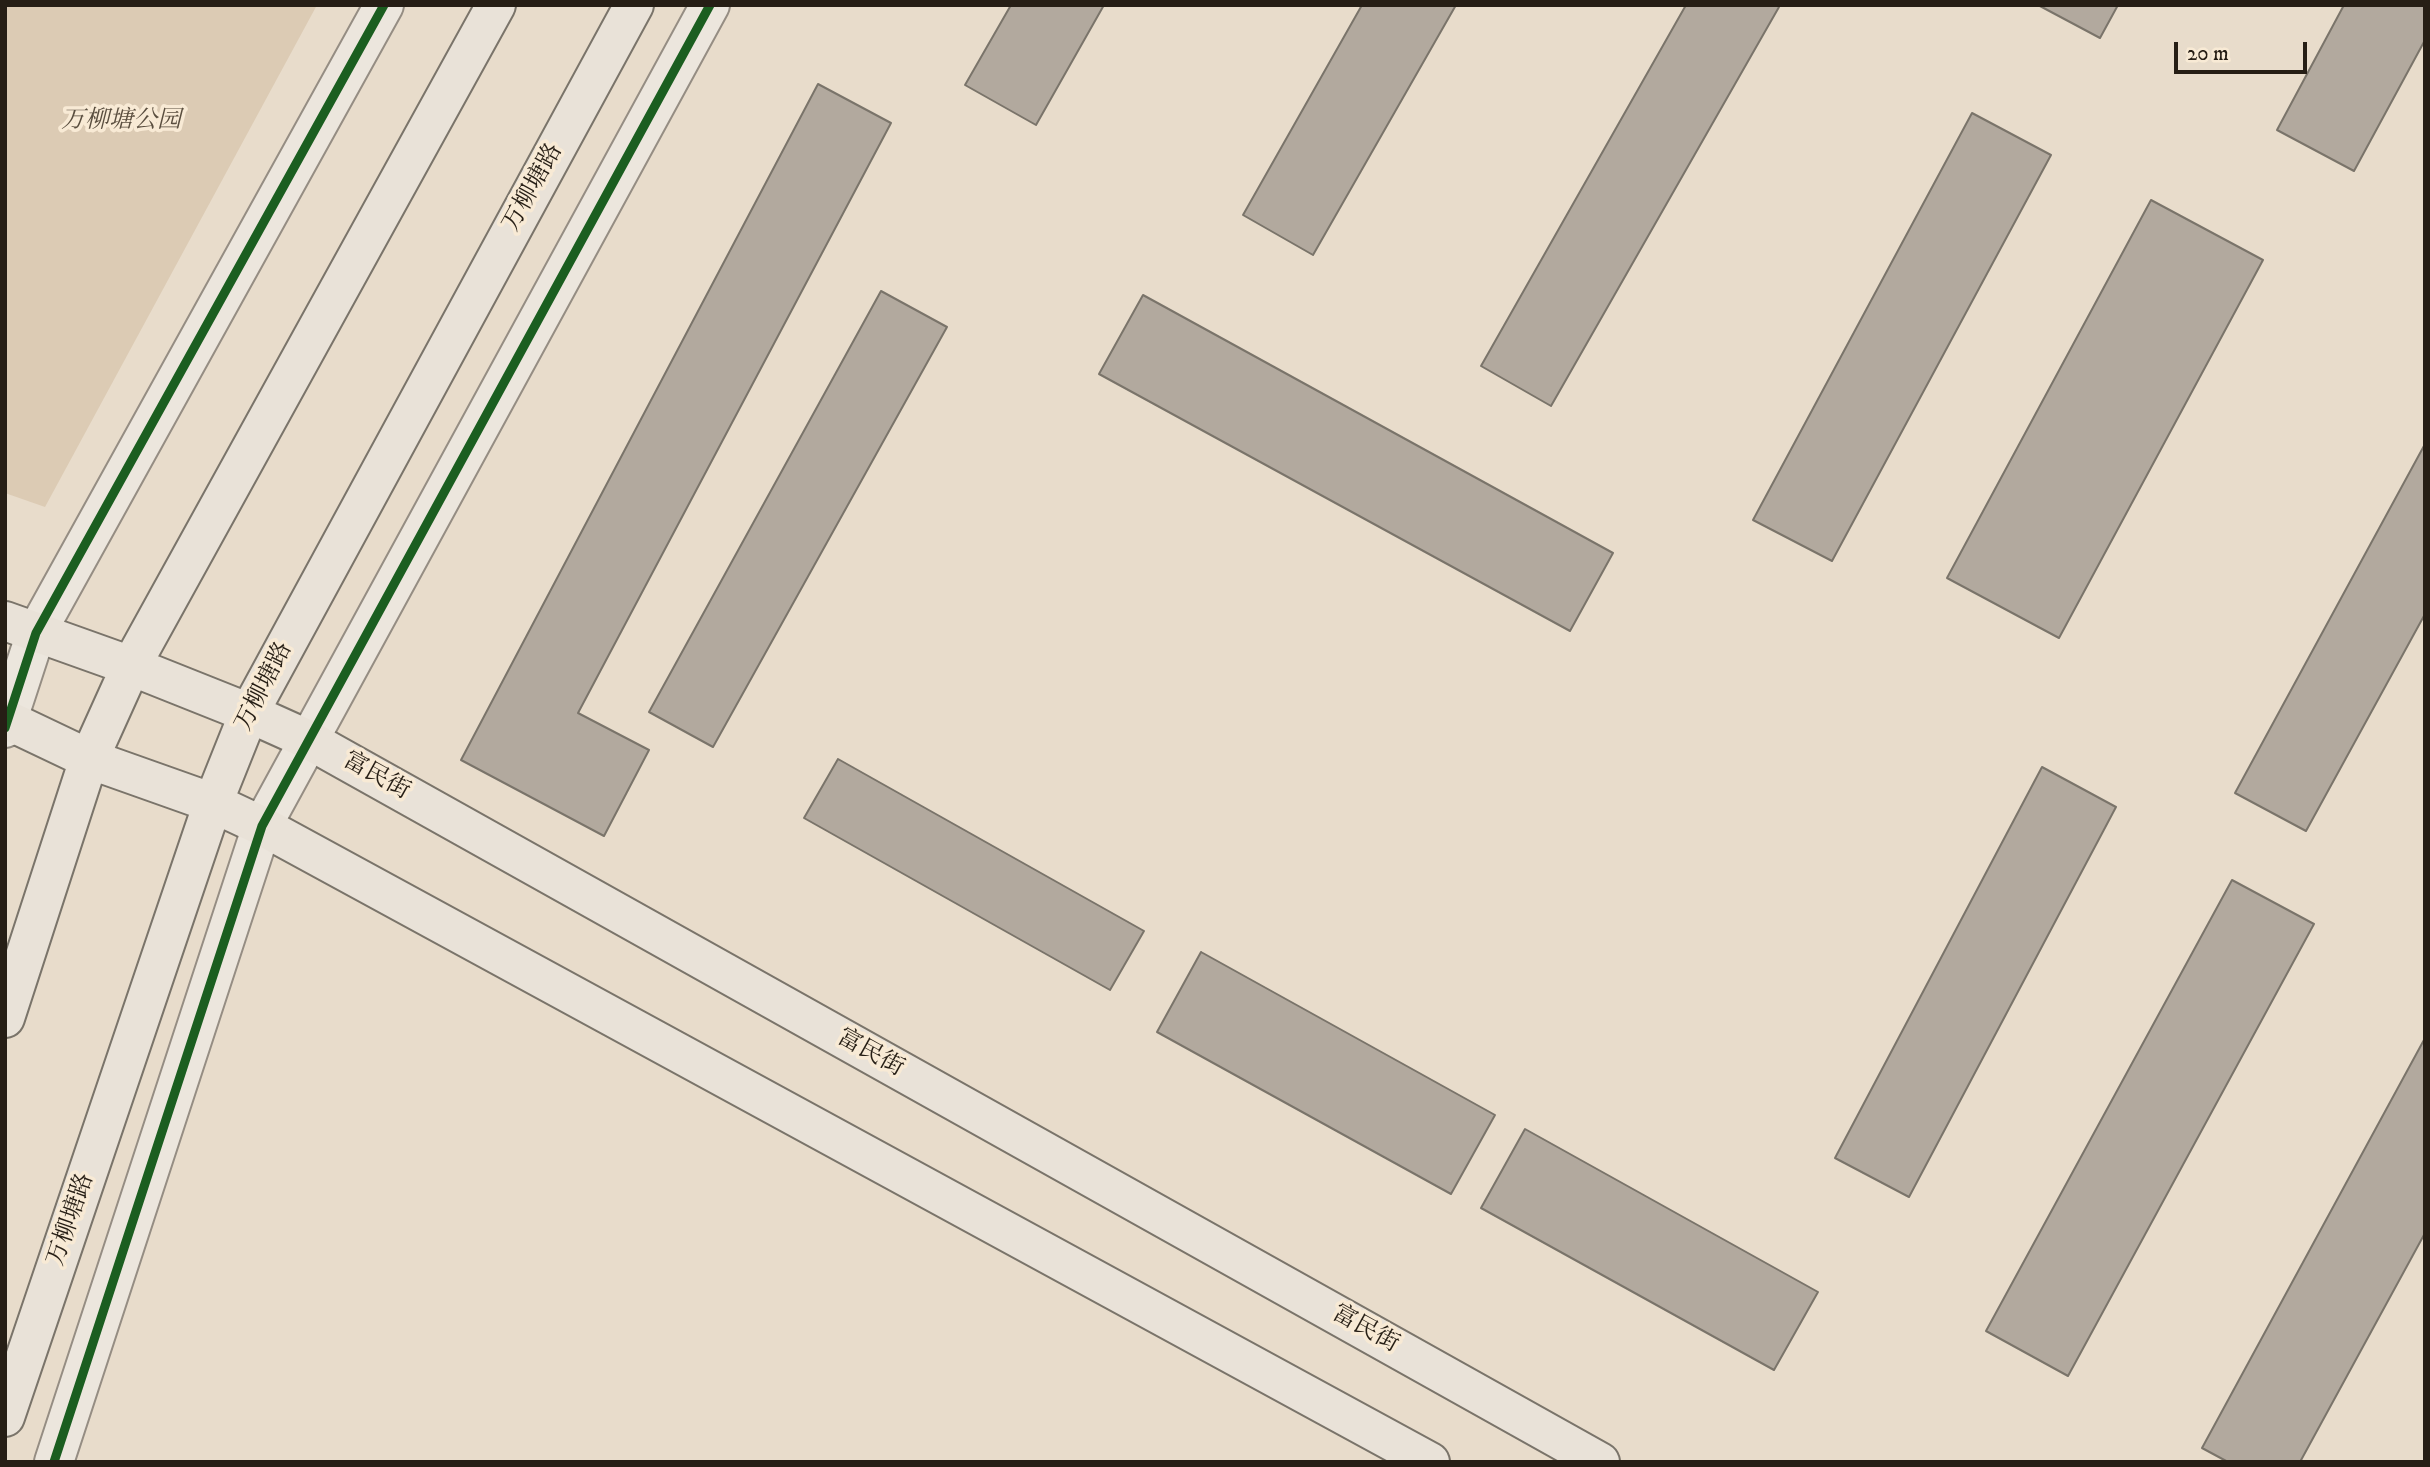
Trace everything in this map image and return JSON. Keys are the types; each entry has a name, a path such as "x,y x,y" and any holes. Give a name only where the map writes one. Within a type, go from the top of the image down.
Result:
{"main road":[{"path":"5,1018 89,759 131,666 495,5"},
{"name":"万柳塘路","path":"5,1417 213,803 249,713 634,5"},
{"name":"富民街","path":"21,627 131,666 309,740 1600,1462"},
{"path":"6,722 89,759 213,803 262,826 1430,1462"}],"street":[{"path":"6,722 21,627 384,5"},
{"path":"54,1462 262,826 710,5"}],"green space":[{"name":"万柳塘公园","path":"5,5 317,5 45,507 5,493"}],"building":[{"path":"1011,5 1104,5 1036,125 965,85"},
{"path":"1362,5 1456,5 1313,255 1243,215"},
{"path":"1686,5 1779,7 1551,406 1481,366"},
{"path":"2038,5 2118,5 2100,38"},
{"path":"2344,5 2425,5 2425,40 2354,171 2277,130"},
{"path":"818,84 891,123 578,713 649,750 604,836 461,760"},
{"path":"1972,113 2051,155 1832,561 1753,520"},
{"path":"2151,200 2263,260 2059,638 1947,578"},
{"path":"881,291 947,327 713,747 649,712"},
{"path":"1143,295 1613,553 1570,631 1099,374"},
{"path":"2425,444 2425,614 2306,831 2235,793"},
{"path":"838,759 1144,931 1110,990 804,818"},
{"path":"2042,767 2116,807 1909,1197 1835,1158"},
{"path":"2232,880 2314,924 2068,1376 1986,1331"},
{"path":"1201,952 1495,1115 1451,1194 1157,1032"},
{"path":"2425,1038 2425,1233 2300,1462 2228,1462 2202,1448"},
{"path":"1525,1129 1818,1292 1774,1370 1481,1208"}],"cycle path":[{"path":"5,728 36,633 384,5"},
{"path":"54,1462 262,826 710,5"}]}
